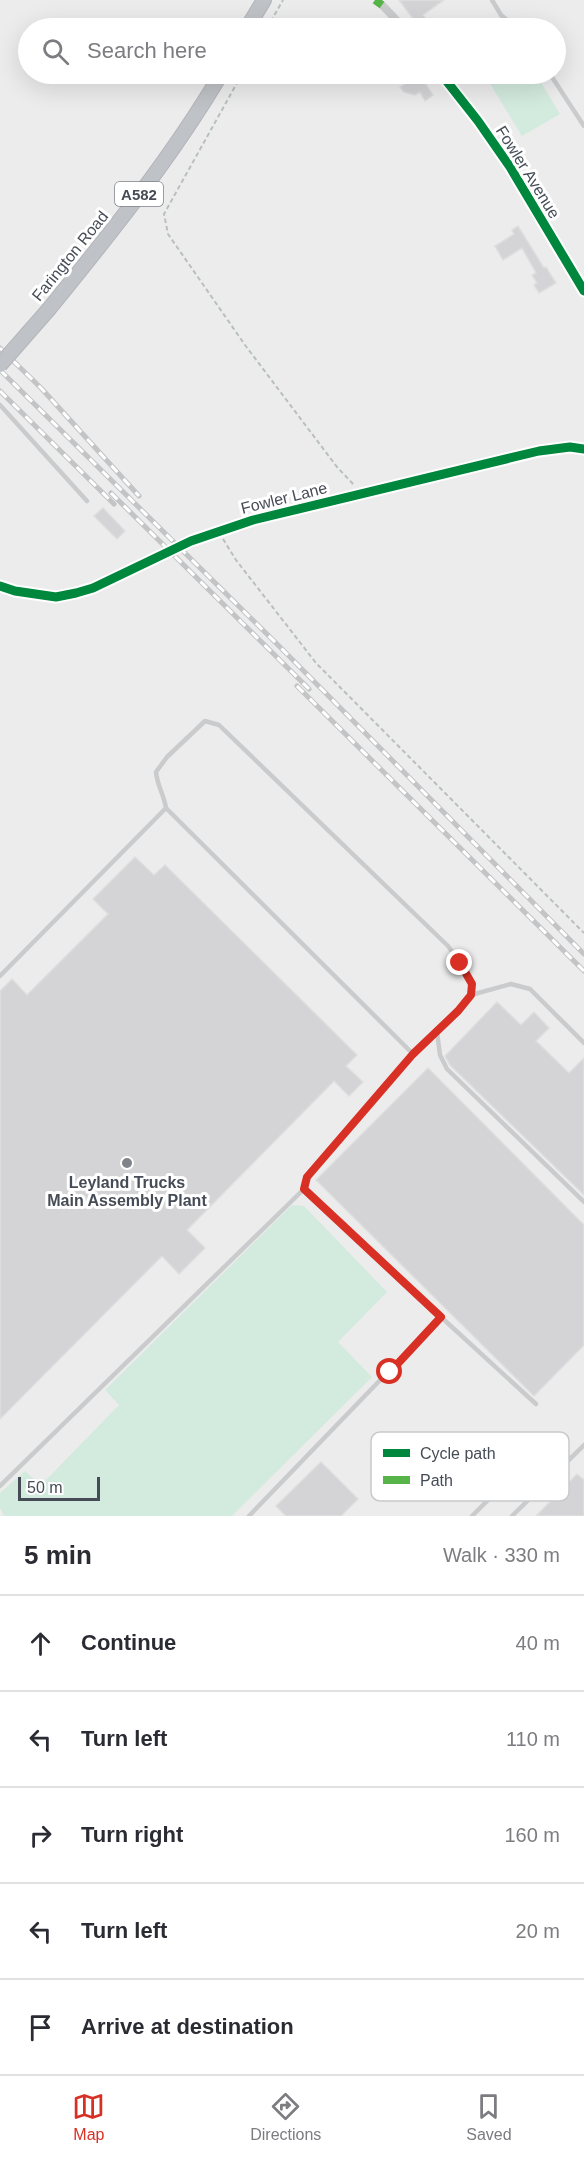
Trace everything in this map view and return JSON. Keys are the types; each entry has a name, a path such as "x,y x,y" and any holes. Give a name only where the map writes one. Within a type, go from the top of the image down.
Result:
{"highway":[{"path":"253,18 264,0"},
{"name":"Farington Road","path":"0,365 101,244 215,84"}],"street":[{"path":"382,5 394,18"},
{"name":"Fowler Avenue","path":"449,84 510,167 584,291"},
{"name":"Fowler Lane","path":"0,586 15,591 56,597 93,588 191,541 253,520 539,451 570,447 584,449"}],"lane":[{"path":"492,0 504,18"},
{"path":"557,84 584,126"},
{"path":"0,405 87,501"},
{"path":"0,1486 304,1189 307,1177 413,1054 458,1011 471,995 472,984 468,974 448,946 219,725 205,721 166,757 156,772 157,783 163,794 166,808 413,1054"},
{"path":"0,976 166,808"},
{"path":"471,995 511,984 530,989 584,1043"},
{"path":"436,1032 440,1055 447,1069 584,1202"},
{"path":"304,1189 536,1404"},
{"path":"249,1516 441,1317"},
{"path":"569,1460 584,1445"},
{"path":"473,1515 487,1501"},
{"path":"512,1516 527,1501"}],"path":[{"path":"273,18 283,0"},
{"path":"236,84 164,214 168,234 245,345 337,467 363,494"},
{"path":"218,531 236,560 316,663 584,933"}],"green space":[{"path":"490,84 542,84 560,114 522,136"},
{"path":"292,1205 304,1206 387,1292 338,1342 372,1377 232,1516 4,1516 0,1508 0,1493 25,1471 41,1485 119,1405 105,1390"}],"building":[{"path":"399,0 444,0 423,15 425,18 412,18"},
{"path":"404,84 426,84 433,95 425,101 420,92 415,95 404,92 400,87"},
{"path":"518,226 556,283 539,293 532,275 536,273 522,248 503,260 495,246 514,234 512,230"},
{"path":"103,508 125,531 117,539 94,516"},
{"name":"Leyland Trucks Main Assembly Plant","path":"135,857 154,875 165,865 357,1055 346,1066 363,1082 349,1096 334,1081 187,1230 205,1248 179,1274 162,1256 0,1419 0,991 12,979 27,995 108,914 93,899"},
{"path":"497,1002 521,1025 534,1012 549,1028 536,1041 569,1073 584,1058 584,1195 450,1065 445,1056"},
{"path":"428,1068 584,1225 584,1345 534,1396 316,1180"},
{"path":"321,1462 358,1499 341,1516 286,1516 276,1506"},
{"path":"577,1474 584,1480 584,1516 536,1516 551,1501 569,1501 569,1482"}],"railway":[{"path":"0,348 41,388 139,496"},
{"path":"0,370 280,647 584,954"},
{"path":"0,391 114,504"},
{"path":"111,493 309,689"},
{"path":"297,686 584,971"}],"marked path":[{"path":"375,0 382,5"}],"cycle path":[{"path":"449,84 510,167 584,291"},
{"path":"0,586 15,591 56,597 76,593 93,588 191,541 253,520 539,451 570,447 584,449"}],"place":[{"name":"Leyland Trucks Main Assembly Plant","path":"127,1163"}],"route":[{"path":"390,1372 441,1317 304,1189 307,1177 413,1054 458,1011 471,995 472,984 460,963"}]}
